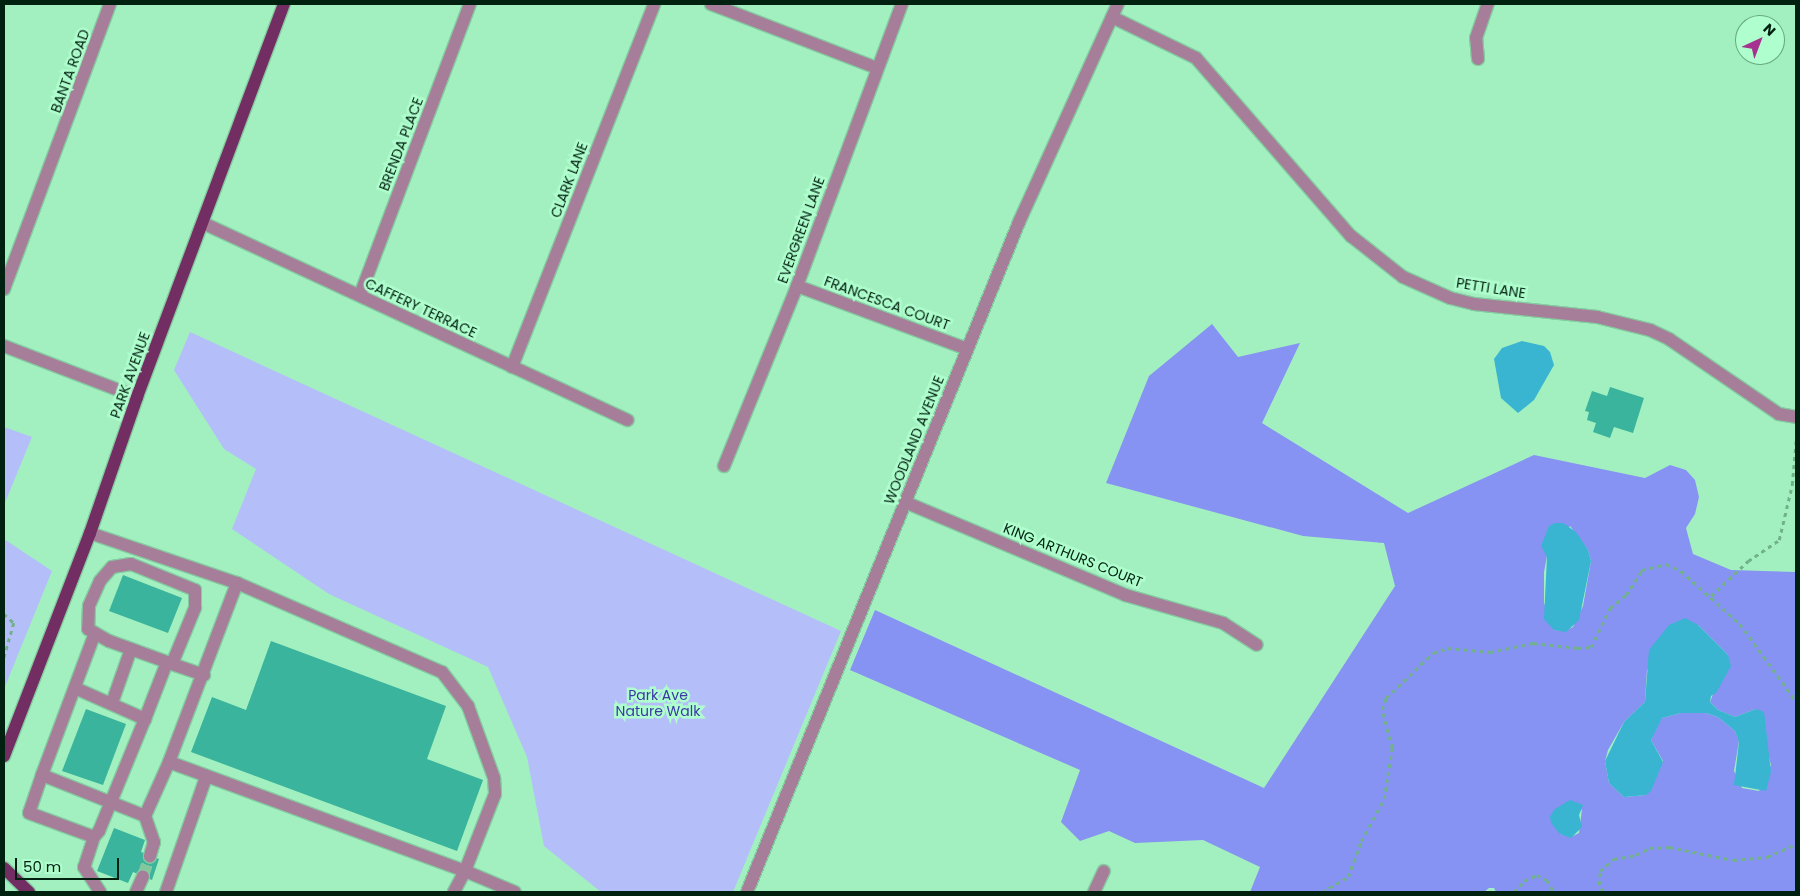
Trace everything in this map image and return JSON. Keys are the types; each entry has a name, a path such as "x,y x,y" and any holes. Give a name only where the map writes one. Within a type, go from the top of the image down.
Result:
{"main road":[{"name":"PARK AVENUE","path":"4,756 90,534 137,398 284,4"},
{"path":"4,868 29,892"}],"street":[{"name":"BANTA ROAD","path":"4,289 110,4"},
{"name":"BRENDA PLACE","path":"360,295 470,4"},
{"name":"CLARK LANE","path":"512,367 654,4"},
{"path":"711,4 877,68"},
{"name":"EVERGREEN LANE","path":"724,466 797,286 902,4"},
{"name":"WOODLAND AVENUE","path":"747,892 1019,222 1118,4"},
{"path":"1478,59 1476,38 1488,4"},
{"name":"PETTI LANE","path":"1112,17 1196,58 1351,236 1403,277 1443,295 1474,304 1597,316 1650,330 1669,340 1779,414 1796,417"},
{"name":"CAFFERY TERRACE","path":"203,223 627,420"},
{"name":"FRANCESCA COURT","path":"797,286 967,349"},
{"path":"4,346 137,398"},
{"name":"KING ARTHURS COURT","path":"905,502 1125,595 1223,623 1257,645"},
{"path":"90,534 237,583 442,672 454,685 468,706 494,778 495,794 454,892"},
{"path":"100,892 84,867 94,837 112,802 169,663 195,608 194,590 131,564 112,567 100,581 89,606 88,629 131,649 169,663 204,674"},
{"path":"150,856 154,842 146,816 204,674 237,583"},
{"path":"94,837 29,813 95,633"},
{"path":"112,703 131,649"},
{"path":"75,688 146,719"},
{"path":"169,762 464,871 515,892"},
{"path":"42,775 146,816"},
{"path":"166,892 206,777"},
{"path":"1094,892 1104,872"},
{"path":"136,892 142,876"}],"path":[{"path":"1711,596 1748,561 1778,540 1792,484 1796,440"},
{"path":"1322,892 1348,877 1361,841 1384,800 1392,748 1382,710 1386,698 1433,653 1448,648 1490,652 1533,643 1578,648 1591,647 1610,608 1626,594 1642,570 1666,564 1681,571 1740,624 1796,701"},
{"path":"4,614 14,623 4,659"},
{"path":"1603,892 1599,885 1600,871 1614,859 1636,855 1650,848 1669,847 1733,860 1767,857 1796,844"},
{"path":"1514,892 1524,881 1537,876 1547,880 1554,892"}],"green space":[{"name":"Park Ave Nature Walk","path":"190,332 841,631 733,892 601,892 544,846 527,757 488,667 329,594 232,529 256,469 224,449 174,370"},
{"path":"4,427 32,437 4,505"},
{"path":"4,539 52,571 4,689"}],"shaded area":[{"path":"1212,324 1238,357 1300,343 1262,423 1408,513 1534,455 1645,478 1670,465 1686,470 1695,480 1699,497 1695,514 1686,528 1693,554 1731,570 1796,572 1796,892 1496,892 1494,888 1489,888 1484,892 1250,892 1260,867 1203,840 1135,843 1109,831 1080,841 1061,822 1080,770 850,670 875,610 1264,788 1395,586 1384,543 1303,536 1106,483 1149,376","holes":["1570,526 1588,550 1591,561 1583,606 1573,627 1565,631 1554,630 1544,603 1544,572 1547,556","1698,625 1728,655 1710,702 1718,710 1735,717 1756,709 1771,765 1759,791 1742,788 1734,771 1739,741 1735,731 1718,717 1706,713 1681,713 1662,718 1651,740 1663,761 1646,795 1624,797 1609,783 1605,761 1608,750 1624,722 1645,702 1647,670","1582,809 1579,833 1571,837 1560,834"]},
{"path":"1522,341 1544,346 1550,352 1554,365 1534,400 1518,413 1501,398 1494,359 1502,348"},
{"path":"1555,523 1563,523 1576,532 1588,550 1591,561 1579,620 1566,632 1554,630 1544,619 1547,557 1541,546 1549,526"},
{"path":"1685,618 1698,625 1728,655 1731,666 1716,693 1711,696 1710,702 1718,710 1735,717 1756,709 1764,712 1771,772 1766,791 1734,785 1739,742 1735,731 1718,717 1706,713 1681,713 1662,718 1651,740 1663,762 1651,791 1646,795 1624,797 1609,783 1605,761 1624,722 1645,702 1649,650 1669,625"},
{"path":"1570,800 1583,805 1579,815 1582,827 1571,838 1560,834 1551,823 1550,816 1555,809"}],"building":[{"path":"1610,387 1644,398 1633,433 1614,427 1610,438 1593,432 1596,423 1587,420 1589,412 1585,411 1592,391 1607,396"},
{"path":"123,575 182,598 168,633 109,611"},
{"path":"271,641 446,706 427,759 483,780 457,851 191,752 212,697 246,710"},
{"path":"86,709 126,724 103,785 62,771"},
{"path":"114,828 145,840 141,852 159,859 152,880 133,872 128,883 97,871"}],"tunnel":[{"path":"143,876 150,856"}]}
